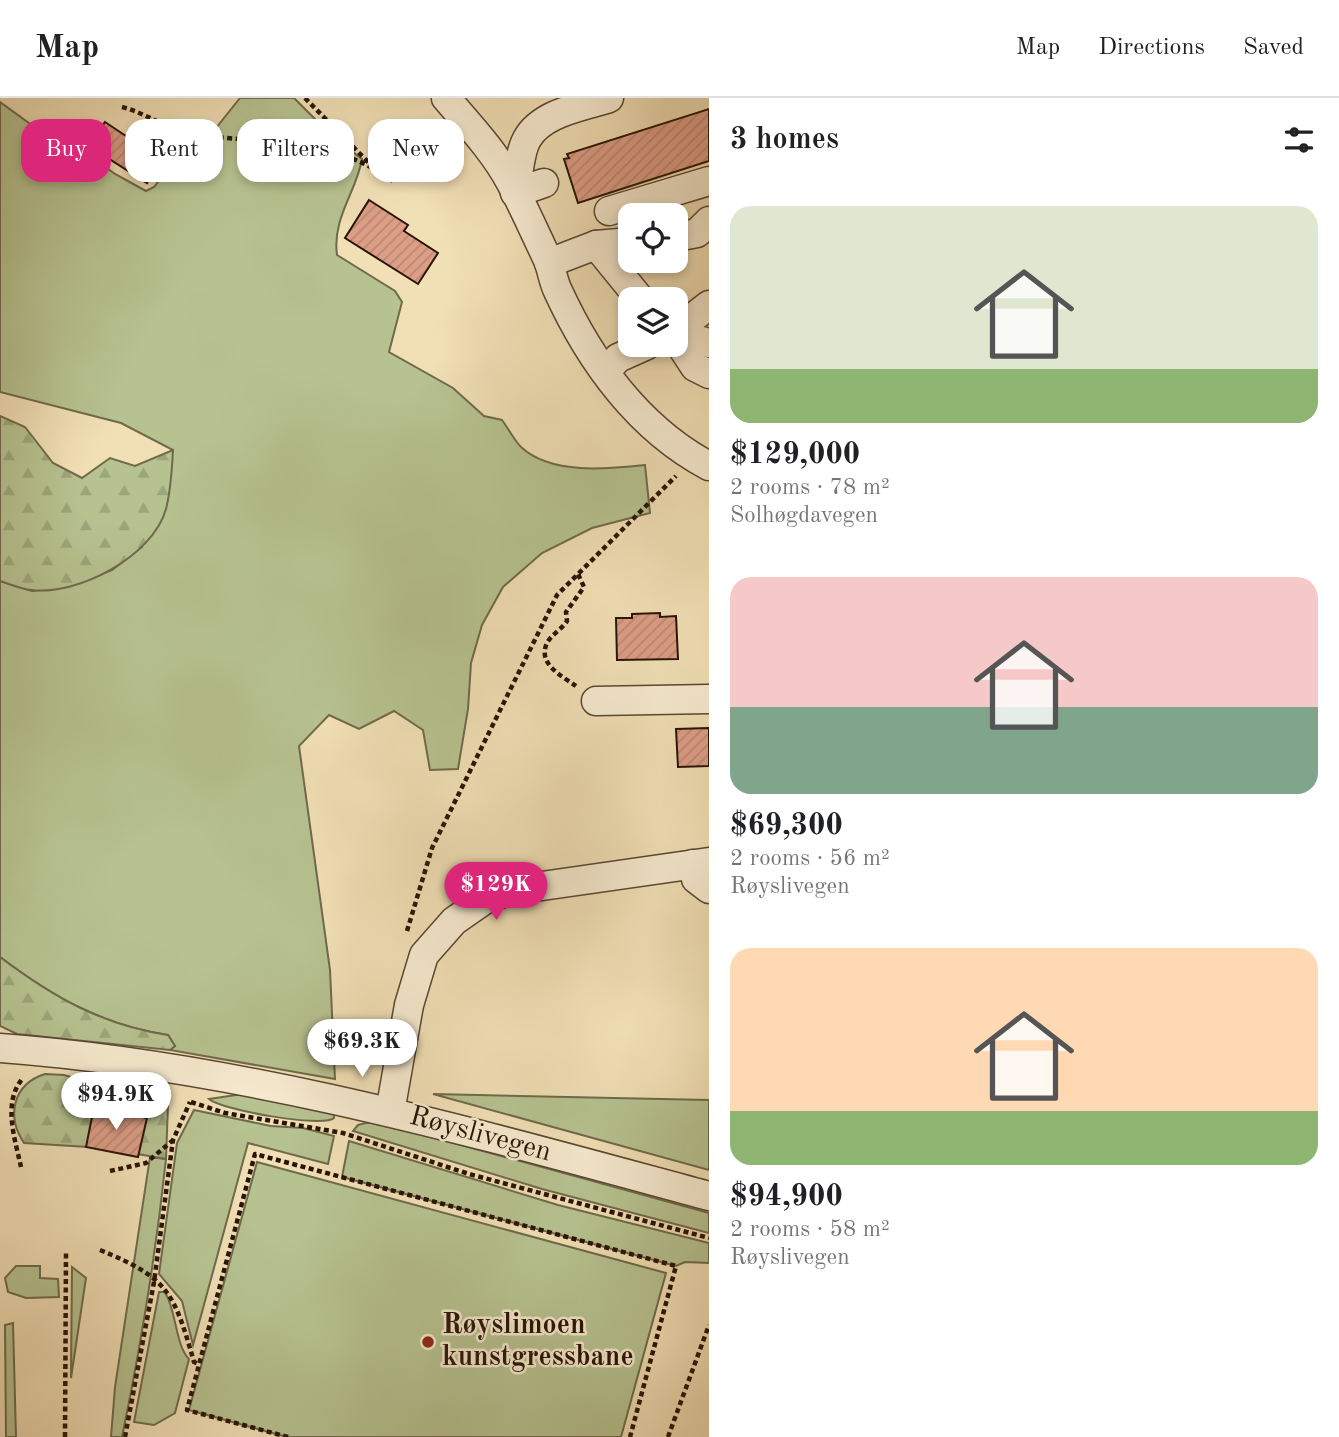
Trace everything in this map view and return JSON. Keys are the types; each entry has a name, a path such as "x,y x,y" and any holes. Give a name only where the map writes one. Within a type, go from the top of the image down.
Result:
{"street":[{"path":"446,98 494,155 549,263 557,289 605,372 633,409 701,462"},
{"path":"515,193 526,140 535,129 551,117 609,98"},
{"path":"515,193 544,183"},
{"path":"609,211 707,206 697,233 688,235"},
{"path":"549,263 596,245 618,243"},
{"path":"596,245 630,287"},
{"path":"688,323 709,305"},
{"path":"688,337 709,343"},
{"path":"688,355 695,367 709,374"},
{"path":"605,372 620,357"},
{"path":"596,701 709,699"},
{"path":"390,1112 409,1005 424,955 454,921 487,898 514,890 701,863 696,879 709,889"},
{"name":"Røyslivegen","path":"0,1048 96,1055 190,1069 390,1112 709,1196"}],"path":[{"path":"305,98 368,162"},
{"path":"122,107 190,134 280,140 319,147 368,165"},
{"path":"404,943 432,848 557,596 701,462"},
{"path":"578,574 584,587 566,611 567,621 547,643 545,658 550,667 596,701"},
{"path":"21,1167 12,1126 13,1092 22,1079 30,1075"},
{"path":"180,1099 225,1113 343,1133 469,1174 709,1238"},
{"path":"125,1437 155,1282 173,1140 190,1102"},
{"path":"110,1171 146,1163 173,1140"},
{"path":"288,1437 187,1410 255,1154 676,1266 630,1437"},
{"path":"65,1437 66,1250"},
{"path":"100,1250 141,1266 173,1298 194,1362 199,1364"},
{"path":"668,1437 709,1325"}],"green space":[{"path":"240,98 294,98 315,119 237,119 237,182 354,182 354,153 362,159 359,171 341,217 336,242 337,255 395,291 402,302 389,352 453,388 484,416 502,420 518,444 533,456 548,462 580,468 645,465 650,513 592,528 542,553 503,587 482,625 471,663 468,709 458,769 430,770 423,730 394,711 359,729 329,715 299,746 330,970 335,1079 170,1050 175,1046 168,1035 121,1024 79,1007 39,985 0,957 0,581 32,591 67,587 112,570 142,547 173,450 121,423 0,392 0,102 23,119 21,119 21,182 111,182 111,171 125,182 146,191 158,182 223,182 223,119"},
{"path":"0,416 25,427 53,463 82,478 110,458 135,466 173,450 166,509 146,542 130,557 111,569 70,586 31,590 0,581"},
{"path":"0,957 59,997 121,1024 168,1035 175,1046 170,1050 17,1034 0,1026"},
{"path":"45,1074 64,1075 168,1105 166,1159 104,1148 24,1143 15,1122 16,1102 26,1085"},
{"path":"243,1094 334,1113 334,1118 312,1121 272,1116 232,1108 209,1099"},
{"path":"433,1094 709,1100 709,1170"},
{"path":"194,1110 271,1126 303,1128 334,1136 328,1164 248,1143 193,1345 182,1301 159,1274 177,1143"},
{"path":"374,1121 709,1213 709,1233 542,1189 353,1131 358,1125"},
{"path":"349,1141 558,1205 709,1243 709,1263 685,1262 676,1266 342,1177"},
{"path":"150,1157 166,1159 158,1229 122,1437 111,1437 115,1387"},
{"name":"Røyslimoen kunstgressbane","path":"257,1162 666,1273 621,1437 287,1437 189,1410"},
{"path":"16,1266 40,1266 40,1278 58,1279 59,1297 26,1298 8,1292 5,1278"},
{"path":"72,1267 86,1278 71,1378"},
{"path":"159,1292 165,1292 169,1300 181,1345 189,1359 175,1413 154,1425 134,1422"},
{"path":"13,1323 16,1437 6,1437 5,1325"}],"building":[{"path":"709,109 709,161 578,203 564,159 569,158 567,154"},
{"path":"111,126 125,135 125,169 111,160"},
{"path":"369,200 408,225 404,231 438,253 418,284 345,238"},
{"path":"660,613 660,617 676,616 678,659 617,660 616,618 632,618 632,614"},
{"path":"709,728 709,766 678,767 676,729"},
{"path":"94,1107 147,1118 138,1157 86,1147"}],"place":[{"name":"Røyslimoen kunstgressbane","path":"428,1342"}]}
